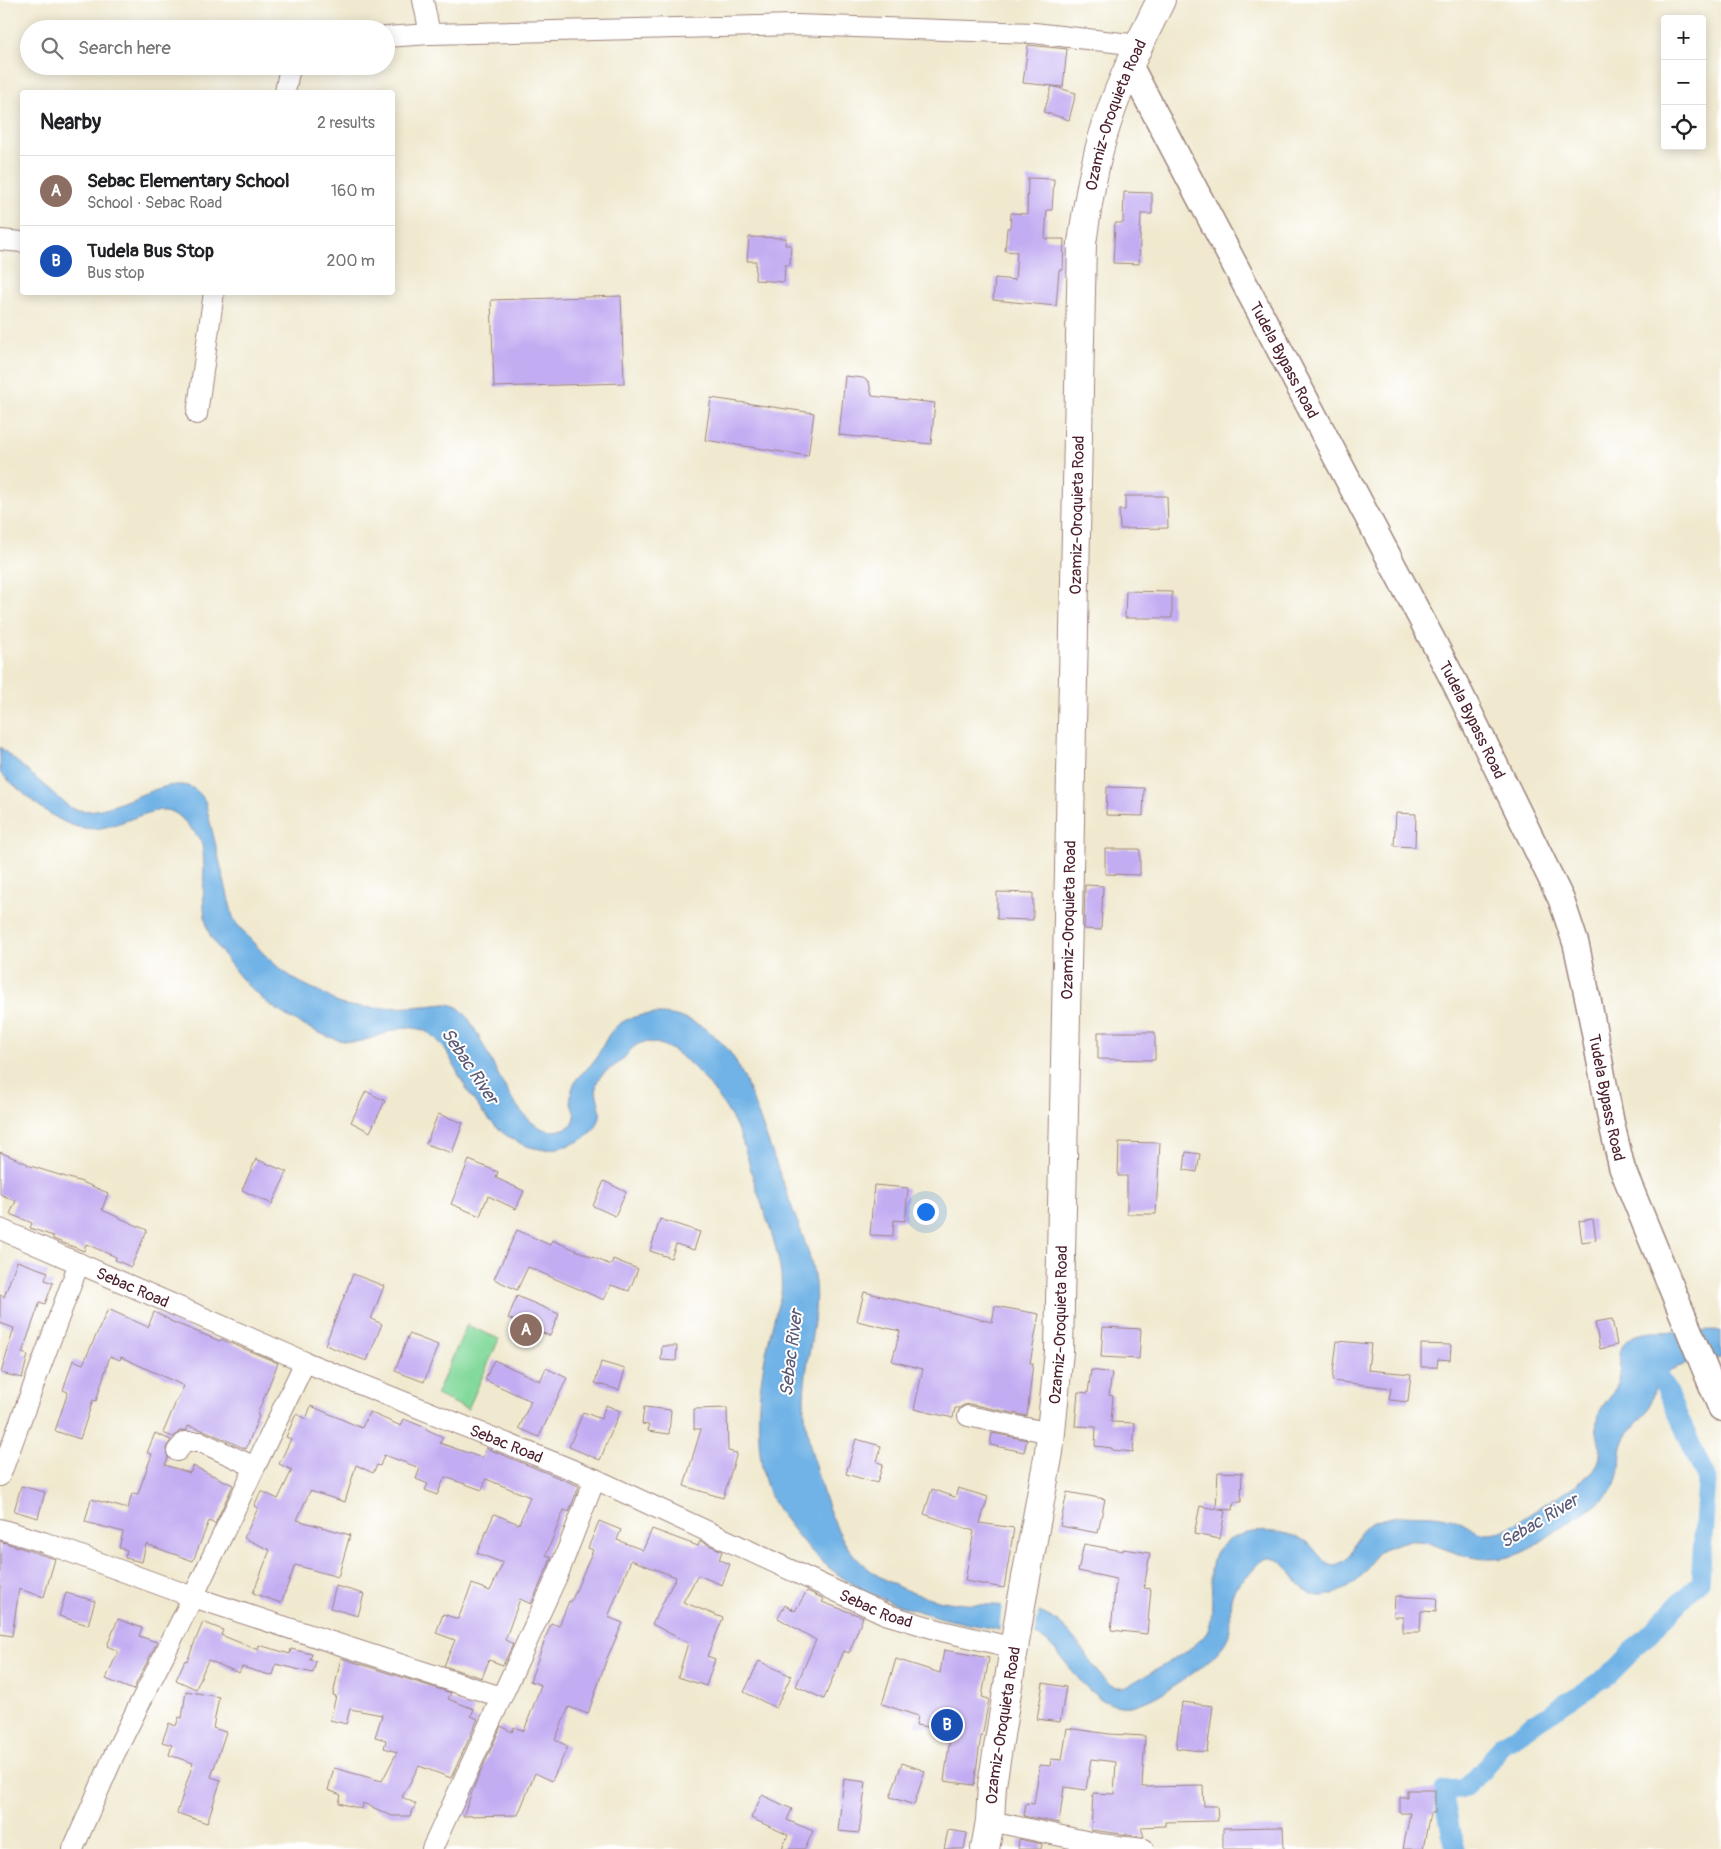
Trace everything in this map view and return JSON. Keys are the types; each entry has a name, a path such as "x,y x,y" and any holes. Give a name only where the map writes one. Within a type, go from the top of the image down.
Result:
{"highway":[{"name":"Ozamiz-Oroquieta Road","path":"985,1849 990,1821 992,1785 1021,1605 1049,1452 1059,1351 1082,243 1089,192 1107,122 1134,55 1161,0"}],"main road":[{"name":"Tudela Bypass Road","path":"1134,55 1455,683 1560,899 1576,944 1590,1004 1610,1120 1622,1168 1721,1408"}],"street":[{"path":"423,0 430,34"},
{"path":"395,36 796,25 1034,33 1134,55"},
{"path":"285,90 288,75"},
{"path":"0,240 20,242"},
{"path":"197,414 214,295"},
{"name":"Sebac Road","path":"0,1229 305,1362 595,1480 885,1614 942,1631 1016,1643"},
{"path":"0,1476 80,1263"},
{"path":"73,1849 114,1755 305,1362"},
{"path":"968,1416 1051,1433"},
{"path":"177,1451 185,1442 201,1442 255,1467"},
{"path":"432,1849 558,1574 595,1480"},
{"path":"0,1529 42,1542 192,1597 502,1697"},
{"path":"990,1821 1100,1844 1144,1849"}],"green space":[{"path":"467,1325 499,1339 468,1409 436,1395"}],"water":[{"name":"Sebac River","path":"0,747 68,806 84,811 103,809 161,788 178,785 193,788 205,801 233,917 236,923 268,958 294,979 344,1005 384,1008 446,1004 460,1009 471,1022 506,1089 520,1110 536,1125 554,1131 573,1124 575,1116 571,1097 574,1083 595,1059 611,1032 622,1022 636,1017 659,1014 685,1019 709,1031 734,1058 747,1084 811,1261 816,1296 814,1325 805,1384 805,1414 812,1454 825,1498 841,1536 849,1549 872,1572 886,1581 917,1594 950,1602 1027,1609 1054,1619 1073,1638 1102,1678 1113,1686 1129,1685 1186,1651 1205,1635 1209,1628 1211,1614 1212,1565 1217,1551 1237,1536 1260,1531 1296,1537 1309,1544 1326,1562 1334,1565 1348,1557 1361,1531 1376,1521 1385,1519 1406,1515 1439,1516 1458,1521 1485,1534 1501,1531 1576,1485 1595,1468 1600,1456 1597,1427 1598,1415 1619,1381 1620,1352 1629,1339 1651,1332 1721,1331 1721,1358 1684,1365 1660,1377 1648,1409 1624,1441 1618,1478 1611,1490 1591,1509 1528,1550 1513,1556 1484,1559 1474,1558 1424,1542 1403,1542 1379,1551 1365,1572 1351,1585 1339,1592 1321,1596 1312,1594 1304,1589 1283,1564 1277,1560 1270,1558 1262,1560 1233,1592 1230,1604 1231,1623 1229,1635 1219,1650 1209,1660 1183,1680 1141,1703 1131,1706 1119,1706 1108,1703 1089,1690 1053,1647 1039,1636 967,1624 923,1613 879,1597 847,1581 806,1546 778,1509 767,1486 759,1446 761,1383 771,1330 781,1294 780,1267 777,1252 736,1126 721,1100 697,1071 683,1058 669,1048 655,1043 638,1044 598,1080 596,1089 600,1116 592,1132 585,1138 567,1146 540,1149 526,1146 502,1132 482,1112 466,1089 444,1048 430,1034 421,1029 411,1028 392,1031 354,1042 338,1040 299,1023 253,991 234,969 210,935 204,910 202,846 197,836 178,815 160,810 101,828 87,829 73,825 46,811 0,773"}],"pier":[{"path":"1002,1603 1039,1609 1035,1637 999,1632"}],"building":[{"path":"1028,45 1067,49 1063,87 1023,83"},
{"path":"1052,86 1076,93 1069,120 1044,112"},
{"path":"1028,178 1054,179 1052,210 1047,210 1045,239 1064,239 1063,270 1059,270 1056,306 993,300 995,278 1015,280 1017,252 1005,251 1007,228 1010,228 1011,213 1027,214"},
{"path":"1124,192 1152,193 1152,214 1141,214 1139,264 1113,263 1115,223 1123,223"},
{"path":"749,237 786,238 785,245 791,245 790,265 785,265 784,282 755,280 756,261 747,261"},
{"path":"621,296 624,383 494,387 491,300"},
{"path":"845,376 863,378 869,382 872,396 935,403 931,444 839,435"},
{"path":"711,398 814,413 808,456 705,440"},
{"path":"1125,496 1167,496 1168,528 1120,529 1119,510 1125,510"},
{"path":"1126,591 1172,592 1172,618 1125,618"},
{"path":"1107,787 1144,788 1143,816 1106,815"},
{"path":"1396,813 1416,814 1415,847 1394,846"},
{"path":"1105,849 1140,849 1140,875 1105,874"},
{"path":"1085,885 1103,886 1101,930 1084,929"},
{"path":"997,892 1033,893 1033,920 997,919"},
{"path":"1098,1032 1155,1032 1155,1060 1098,1059"},
{"path":"366,1091 385,1101 370,1132 351,1122"},
{"path":"438,1114 463,1123 452,1153 426,1144"},
{"path":"1119,1142 1160,1143 1156,1214 1127,1214 1127,1176 1118,1176"},
{"path":"0,1152 27,1165 82,1182 108,1193 102,1210 147,1230 131,1267 115,1260 116,1257 86,1244 84,1251 53,1239 53,1236 30,1228 32,1223 10,1214 16,1201 0,1194"},
{"path":"1186,1152 1200,1154 1197,1172 1184,1170"},
{"path":"256,1159 287,1172 272,1204 242,1190"},
{"path":"469,1160 498,1172 496,1178 524,1191 516,1209 488,1196 480,1216 451,1204"},
{"path":"604,1181 626,1192 615,1216 593,1206"},
{"path":"874,1185 908,1188 905,1221 894,1220 893,1236 870,1235"},
{"path":"660,1219 700,1232 694,1250 676,1244 671,1258 650,1251"},
{"path":"1593,1219 1596,1240 1582,1242 1579,1221"},
{"path":"517,1230 550,1245 552,1240 611,1265 613,1259 638,1269 629,1291 611,1285 604,1300 528,1267 517,1290 494,1279"},
{"path":"17,1261 48,1272 45,1280 53,1283 45,1304 40,1302 22,1353 28,1355 22,1378 1,1373 14,1328 0,1323 0,1295 4,1297"},
{"path":"353,1274 384,1286 371,1319 382,1324 367,1361 325,1345"},
{"path":"864,1292 992,1322 995,1306 1039,1314 1030,1363 1033,1363 1027,1416 970,1404 955,1408 953,1418 914,1409 923,1369 892,1361 900,1331 857,1321"},
{"path":"517,1296 559,1314 550,1336 508,1318"},
{"path":"108,1309 148,1327 154,1312 170,1321 220,1341 221,1339 278,1363 257,1415 259,1416 246,1449 206,1431 188,1426 187,1430 180,1431 173,1437 163,1433 184,1386 121,1357 120,1360 110,1356 96,1401 93,1400 80,1439 55,1431 68,1392 63,1390 73,1360 83,1364"},
{"path":"1612,1319 1617,1345 1600,1349 1595,1322"},
{"path":"1103,1327 1141,1329 1139,1359 1101,1357"},
{"path":"409,1334 438,1345 424,1382 395,1371"},
{"path":"1337,1341 1371,1344 1368,1370 1411,1374 1408,1402 1389,1400 1391,1388 1332,1381"},
{"path":"1421,1344 1451,1345 1450,1360 1438,1359 1437,1367 1421,1367"},
{"path":"662,1346 677,1346 676,1361 661,1360"},
{"path":"494,1360 540,1381 546,1368 567,1378 539,1437 519,1428 531,1401 485,1380"},
{"path":"601,1362 625,1369 619,1390 595,1383"},
{"path":"1091,1370 1112,1373 1109,1395 1113,1396 1111,1422 1135,1423 1133,1452 1095,1446 1096,1427 1075,1426 1078,1392 1088,1393"},
{"path":"606,1405 620,1411 600,1460 569,1447 583,1412 601,1419"},
{"path":"311,1406 362,1428 369,1412 401,1426 404,1419 443,1437 440,1443 482,1458 486,1448 579,1486 569,1512 564,1510 546,1555 551,1557 549,1564 531,1604 520,1599 505,1640 513,1644 503,1665 489,1660 482,1678 444,1666 455,1640 436,1633 443,1614 458,1619 472,1584 490,1591 503,1563 477,1553 494,1514 519,1524 530,1497 486,1479 482,1490 445,1477 437,1495 425,1490 428,1484 416,1479 420,1468 384,1455 380,1466 377,1465 373,1473 356,1465 345,1502 310,1491 297,1520 350,1535 338,1577 295,1565 281,1603 253,1593 270,1550 244,1538 258,1508 254,1506 261,1491 278,1499 292,1470 279,1464 291,1439 286,1437 296,1414 306,1419"},
{"path":"644,1407 671,1410 669,1434 648,1431 649,1425 642,1424"},
{"path":"727,1408 728,1451 737,1453 723,1498 684,1486 701,1429 694,1429 694,1409"},
{"path":"155,1433 171,1440 166,1448 168,1458 165,1465 190,1473 193,1466 233,1485 215,1524 209,1521 193,1561 146,1544 142,1562 125,1558 127,1550 119,1548 123,1532 85,1522 91,1499 128,1509 132,1493 138,1494 152,1454 147,1453"},
{"path":"992,1433 1027,1440 1024,1452 990,1445"},
{"path":"856,1439 881,1446 877,1462 883,1464 877,1483 846,1474"},
{"path":"1218,1472 1242,1473 1241,1502 1234,1502 1233,1510 1216,1509"},
{"path":"21,1486 45,1492 38,1518 14,1511"},
{"path":"958,1488 988,1497 980,1523 1014,1528 1004,1588 965,1581 974,1531 924,1514 932,1489 955,1497"},
{"path":"1067,1492 1105,1499 1098,1533 1060,1526"},
{"path":"1200,1506 1225,1511 1220,1539 1194,1534"},
{"path":"599,1521 621,1530 617,1540 643,1550 652,1529 698,1546 700,1541 722,1551 719,1560 730,1564 722,1585 698,1575 683,1602 723,1618 707,1656 715,1659 706,1686 678,1677 688,1643 652,1624 676,1577 631,1560 608,1617 623,1623 607,1658 588,1714 569,1707 555,1740 568,1746 552,1781 535,1773 518,1815 463,1816 501,1726 512,1732 514,1727 524,1731 541,1685 530,1681 551,1623 559,1626 569,1601 571,1602 593,1550 588,1548"},
{"path":"0,1541 55,1559 44,1597 19,1589 12,1636 0,1634"},
{"path":"1084,1544 1123,1551 1123,1549 1150,1553 1144,1588 1151,1589 1147,1634 1111,1630 1116,1579 1078,1571"},
{"path":"336,1586 364,1594 358,1616 330,1608"},
{"path":"807,1591 824,1599 822,1602 863,1617 849,1653 844,1651 824,1699 796,1686 816,1640 778,1618 785,1605 795,1611"},
{"path":"66,1593 95,1601 88,1625 59,1616"},
{"path":"1395,1596 1437,1598 1436,1612 1421,1611 1420,1632 1403,1632 1403,1617 1394,1617"},
{"path":"118,1619 142,1628 139,1636 157,1642 133,1690 106,1679 118,1651 107,1646"},
{"path":"203,1622 223,1630 221,1635 258,1650 259,1645 290,1654 291,1649 312,1654 310,1660 316,1661 313,1673 276,1664 273,1676 242,1667 239,1673 208,1660 196,1689 176,1680 185,1660 187,1661"},
{"path":"944,1650 989,1658 982,1697 989,1699 981,1736 974,1785 944,1781 951,1731 916,1725 918,1716 882,1704 896,1659 940,1673"},
{"path":"341,1658 451,1693 448,1699 474,1709 471,1716 478,1719 451,1778 419,1766 402,1797 416,1804 410,1816 392,1816 363,1803 362,1809 339,1803 341,1795 328,1790 334,1768 382,1781 397,1752 384,1748 386,1740 375,1737 382,1715 350,1709 346,1724 330,1720 336,1696 333,1695"},
{"path":"759,1661 791,1676 776,1708 744,1692"},
{"path":"1043,1683 1066,1687 1060,1722 1037,1719"},
{"path":"186,1691 219,1697 213,1728 226,1732 211,1777 221,1780 207,1823 177,1813 193,1763 169,1755 172,1745 162,1742 169,1723 176,1726 179,1717 182,1718"},
{"path":"1182,1702 1213,1706 1207,1752 1176,1748"},
{"path":"1067,1728 1109,1734 1145,1736 1142,1787 1203,1786 1204,1806 1217,1806 1218,1821 1165,1822 1165,1826 1141,1827 1144,1837 1091,1830 1093,1793 1114,1794 1116,1762 1091,1759 1086,1790 1064,1787 1059,1823 1024,1816 1026,1803 1034,1804 1040,1765 1050,1766 1051,1759 1062,1760"},
{"path":"902,1763 925,1771 914,1805 890,1797"},
{"path":"844,1779 866,1782 859,1833 838,1831"},
{"path":"1407,1790 1435,1790 1435,1813 1430,1813 1423,1849 1403,1849 1410,1813 1400,1813 1400,1797 1407,1797"},
{"path":"762,1795 792,1809 787,1820 813,1831 805,1849 782,1849 788,1835 751,1818"},
{"path":"1283,1827 1284,1849 1223,1849 1223,1828"},
{"path":"948,1830 967,1833 964,1849 944,1849"},
{"path":"1019,1839 1042,1844 1041,1849 1018,1849"}],"waterway":[{"path":"1456,1849 1443,1791 1465,1788 1484,1770 1501,1745 1609,1675 1700,1582 1707,1480 1650,1353"}],"place":[{"name":"Sebac Elementary School","path":"526,1330"},
{"name":"Tudela Bus Stop","path":"947,1725"}]}
